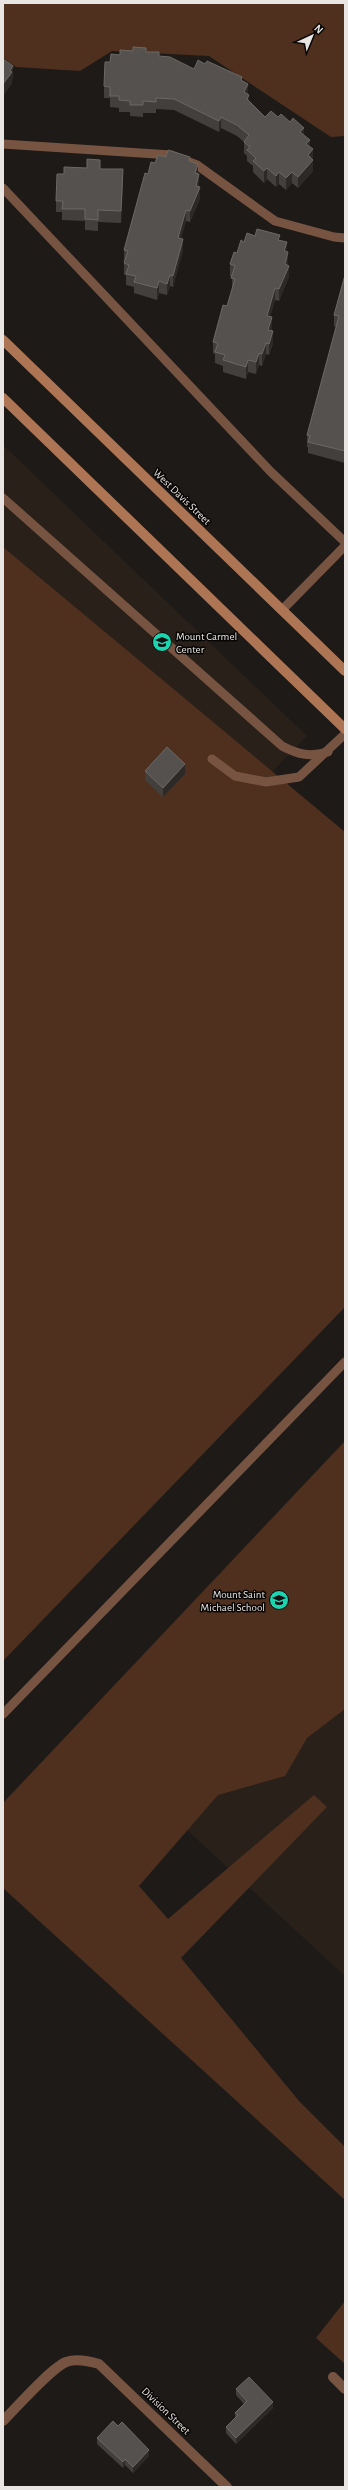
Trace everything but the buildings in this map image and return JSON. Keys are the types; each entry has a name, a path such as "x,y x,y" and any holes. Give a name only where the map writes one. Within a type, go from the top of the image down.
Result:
{"main road":[{"name":"West Davis Street","path":"3,340 345,671"},
{"path":"3,398 345,729"}],"street":[{"name":"Division Street","path":"3,2421 43,2381 66,2362 84,2360 99,2364 226,2487"},
{"path":"333,2377 345,2389"}],"lane":[{"path":"3,144 171,155 197,165 275,221 334,238 345,238"},
{"path":"3,188 271,472 345,542"},
{"path":"3,498 282,746 299,755 314,756 328,752"},
{"path":"282,610 345,546"},
{"path":"212,759 235,776 266,782 299,777 328,752 345,734"},
{"path":"3,1714 345,1362"}],"shaded area":[{"path":"3,3 345,3 345,136 331,137 209,56 112,51 80,71 16,67 3,58"},
{"name":"Mount Carmel Center","path":"3,445 307,736 271,773 3,547"},
{"path":"3,547 345,832 345,1307 3,1661"},
{"path":"345,1441 345,1709 307,1738 285,1776 218,1795 139,1886 168,1919 314,1795 327,1807 181,1958 299,2101 345,2147 345,2200 3,1888 3,1803"},
{"name":"Mount Saint Michael School","path":"345,1468 345,1976 82,1733"},
{"path":"345,2301 345,2364 316,2338"}],"place":[{"name":"Mount Carmel Center","path":"162,642"},
{"name":"Mount Saint Michael School","path":"279,1600"}]}
